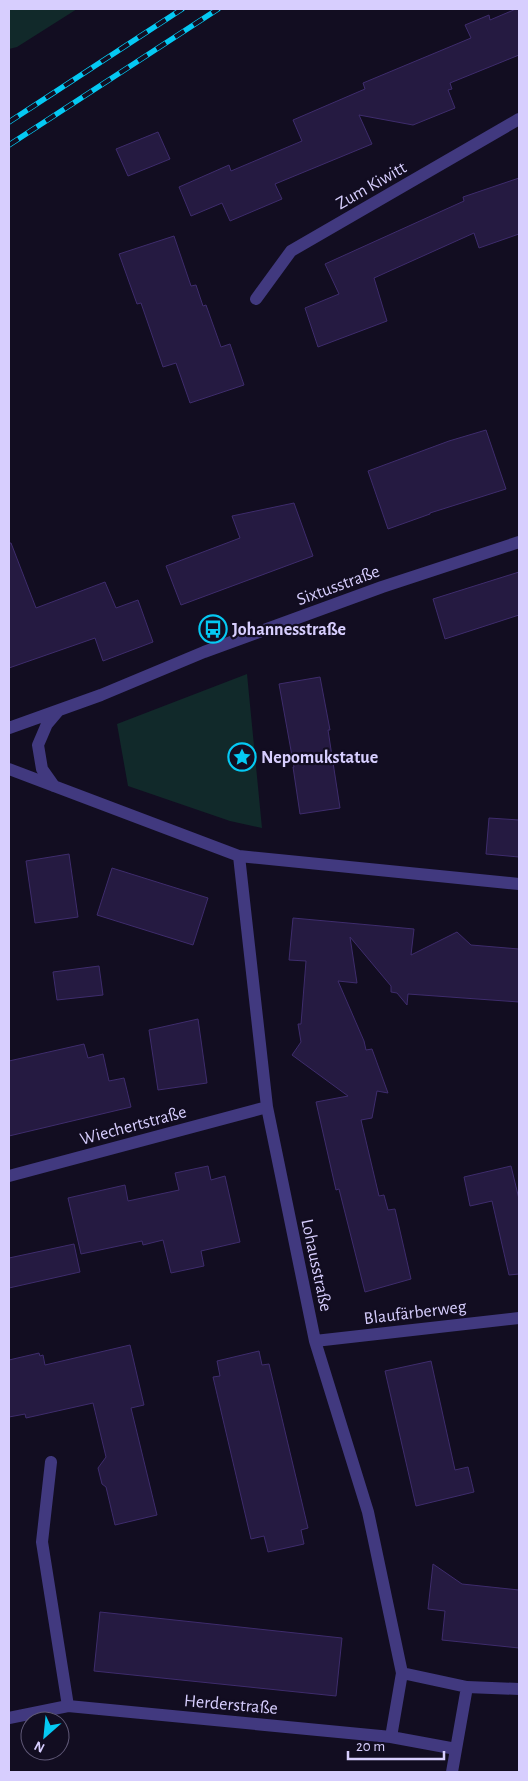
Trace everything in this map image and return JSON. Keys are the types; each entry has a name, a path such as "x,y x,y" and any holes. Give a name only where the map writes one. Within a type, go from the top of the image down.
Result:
{"street":[{"name":"Zum Kiwitt","path":"256,299 291,251 519,119"},
{"name":"Sixtusstraße","path":"9,728 101,695 204,652 354,597 519,542"},
{"path":"54,786 42,769 38,745 47,724 59,710"},
{"path":"9,769 239,856 519,884"},
{"name":"Lohausstraße","path":"239,856 267,1107 315,1341 368,1512 402,1673 391,1737"},
{"name":"Wiechertstraße","path":"9,1176 267,1107"},
{"name":"Blaufärberweg","path":"315,1341 519,1318"},
{"path":"51,1462 42,1542 68,1706"},
{"path":"402,1673 467,1686 519,1689"},
{"path":"452,1772 467,1686"},
{"name":"Herderstraße","path":"9,1718 68,1706 391,1737"},
{"path":"391,1737 456,1749"}],"green space":[{"path":"9,9 77,9 17,47 9,49"},
{"path":"247,674 262,828 230,821 128,786 117,724"}],"building":[{"path":"519,9 519,55 450,83 452,89 448,90 455,108 413,125 359,115 372,144 275,184 282,199 230,221 222,203 191,216 179,187 229,165 231,171 302,141 293,120 365,89 363,83 471,38 465,25 489,15 490,20"},
{"path":"158,132 170,159 128,176 116,149"},
{"path":"519,178 519,234 479,248 474,233 374,278 387,321 318,347 305,308 339,294 325,264 464,201 463,197"},
{"path":"174,236 191,286 196,285 203,306 206,305 221,347 230,344 244,385 190,403 176,363 163,367 141,303 137,304 119,254"},
{"path":"486,430 506,489 430,513 388,529 368,471 449,441"},
{"path":"294,503 313,556 181,605 166,566 240,538 232,516"},
{"path":"9,543 11,543 36,608 105,582 116,608 138,600 153,642 103,661 95,638 9,668"},
{"path":"519,572 519,615 445,639 433,599"},
{"path":"320,677 330,730 328,730 340,808 300,814 294,767 279,684"},
{"path":"489,818 519,820 519,857 486,854"},
{"path":"69,854 78,917 35,923 26,861"},
{"path":"112,868 208,898 193,945 97,915"},
{"path":"293,918 414,929 411,955 457,932 471,945 519,949 519,1002 408,994 407,1005 397,993 391,992 391,986 350,937 357,983 338,981 364,1041 366,1050 372,1049 388,1093 377,1091 372,1118 361,1120 379,1196 384,1195 388,1210 395,1209 411,1279 365,1292 339,1189 336,1190 316,1102 348,1096 292,1055 301,1042 298,1024 301,1024 306,961 289,960"},
{"path":"99,966 103,995 57,1000 53,972"},
{"path":"198,1019 207,1083 158,1090 149,1030"},
{"path":"84,1044 88,1058 103,1054 109,1081 124,1078 131,1107 9,1136 9,1061"},
{"path":"208,1166 211,1180 225,1176 240,1242 201,1251 204,1266 171,1273 163,1240 143,1245 142,1241 81,1254 68,1198 125,1185 128,1201 179,1190 175,1173"},
{"path":"511,1166 519,1199 519,1274 509,1275 492,1201 470,1206 464,1177"},
{"path":"74,1244 80,1272 9,1288 9,1258"},
{"path":"130,1345 144,1405 131,1408 157,1515 115,1525 106,1487 102,1484 98,1468 106,1457 93,1403 26,1418 25,1414 9,1417 9,1360 39,1353 40,1356 43,1355 45,1365"},
{"path":"259,1351 262,1365 269,1364 308,1528 301,1530 304,1544 268,1552 264,1536 251,1539 213,1377 220,1376 217,1361"},
{"path":"431,1361 455,1470 468,1467 474,1492 416,1506 385,1371"},
{"path":"433,1564 462,1584 519,1590 519,1648 442,1640 445,1611 428,1609"},
{"path":"100,1612 342,1638 336,1696 94,1671"}],"railway":[{"path":"9,122 182,9"},
{"path":"9,145 218,9"}],"place":[{"name":"Johannesstraße","path":"213,629"},
{"name":"Nepomukstatue","path":"242,757"}]}
